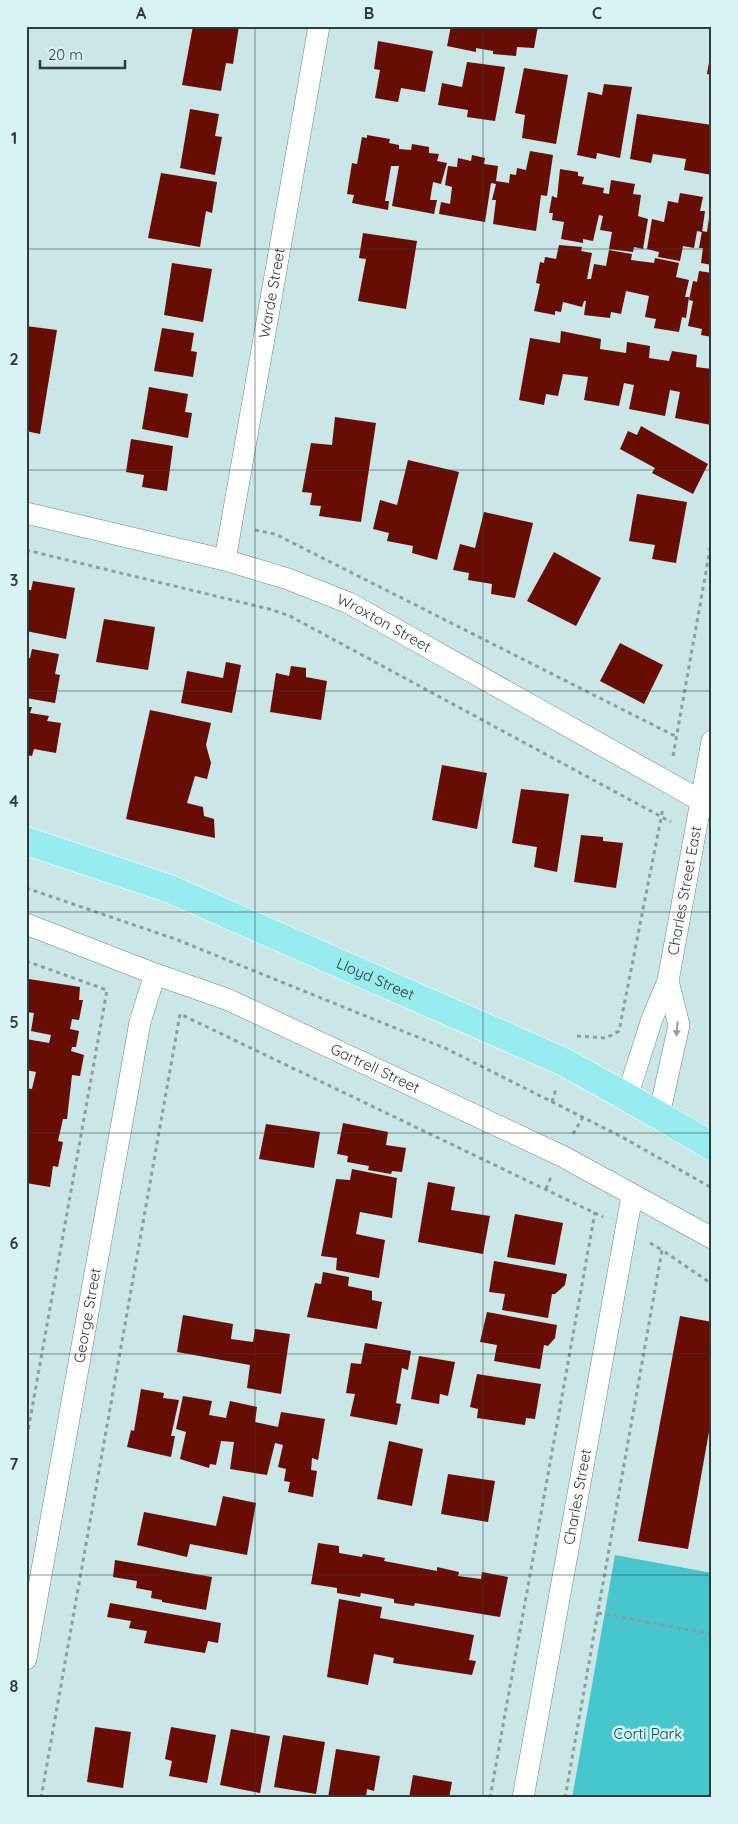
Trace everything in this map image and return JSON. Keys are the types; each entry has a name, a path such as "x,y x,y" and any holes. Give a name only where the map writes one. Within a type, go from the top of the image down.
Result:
{"main road":[{"name":"Lloyd Street","path":"26,841 170,889 564,1062 712,1146"}],"street":[{"name":"Warde Street","path":"225,560 319,26"},
{"name":"Wroxton Street","path":"26,513 225,560 288,578 349,603 706,804"},
{"name":"Charles Street East","path":"628,1097 652,1019 668,981 706,804 712,741"},
{"name":"Gartrell Street","path":"26,924 155,974 229,1000 562,1156 632,1196 712,1238"},
{"name":"George Street","path":"26,1659 140,1022 155,974"},
{"name":"Charles Street East","path":"659,1115 679,1025 668,981"},
{"name":"Charles Street","path":"524,1798 632,1196"}],"path":[{"path":"250,529 276,534 677,736"},
{"path":"673,756 712,538"},
{"path":"26,550 269,609 290,616 674,823"},
{"path":"564,1062 570,1034 606,1038 619,1031 668,783"},
{"path":"26,888 178,940 447,1049 622,1137 712,1188"},
{"path":"26,962 106,990 26,1442"},
{"path":"40,1798 180,1014 595,1212 662,1250 712,1284"},
{"path":"490,1798 595,1212"},
{"path":"565,1798 662,1250"},
{"path":"598,1613 712,1634"}],"green space":[{"name":"Corti Park","path":"615,1555 712,1573 712,1798 572,1798"}],"building":[{"path":"193,26 239,26 233,64 226,63 221,91 182,85"},
{"path":"451,26 538,26 534,48 517,47 516,56 493,54 493,51 476,48 476,52 447,46"},
{"path":"378,41 433,51 425,92 401,88 398,102 375,98 380,70 374,69"},
{"path":"712,52 712,75 707,74"},
{"path":"467,62 505,67 495,121 467,117 468,110 438,105 442,83 462,87"},
{"path":"524,68 568,75 556,144 522,138 525,115 515,113"},
{"path":"604,84 632,87 620,158 597,153 596,159 577,155 588,92 602,95"},
{"path":"190,109 219,114 215,136 222,137 215,175 180,168"},
{"path":"637,114 712,125 712,175 684,170 686,159 653,154 651,163 630,159"},
{"path":"367,135 390,139 389,143 399,145 399,149 411,150 412,144 429,147 429,153 439,154 437,161 447,163 441,184 433,182 430,200 437,200 434,214 392,206 399,166 391,166 385,201 389,201 388,210 352,203 354,195 347,194 352,163 357,164 362,137 367,138"},
{"path":"530,151 553,155 547,196 541,195 536,231 493,224 496,200 492,200 496,184 491,183 485,222 439,214 441,202 450,204 452,187 445,185 448,166 457,167 458,158 471,161 472,155 485,158 484,164 498,166 496,181 509,183 510,174 516,175 517,168 526,170"},
{"path":"560,169 578,172 578,176 584,177 582,184 604,188 603,193 609,194 611,180 635,184 633,194 641,195 638,216 648,219 643,249 634,247 633,252 609,249 612,232 600,230 603,216 599,215 593,241 583,239 583,243 561,239 564,222 552,220 553,213 549,213 552,196 557,198"},
{"path":"161,173 217,182 212,213 206,211 200,247 148,238"},
{"path":"680,193 703,197 700,211 705,211 702,232 697,231 694,248 683,246 680,261 658,257 659,252 647,249 652,219 664,222 668,201 678,203"},
{"path":"711,204 712,265 701,263 703,248 699,248 702,231 707,232"},
{"path":"363,233 417,241 406,309 358,301 366,259 359,258"},
{"path":"559,245 582,247 581,251 592,253 587,279 591,279 594,264 606,266 609,250 632,254 631,260 654,263 655,258 679,263 676,277 689,280 685,297 689,297 686,318 682,317 679,332 654,328 656,319 645,317 649,296 626,291 621,314 611,312 610,318 584,315 586,301 584,301 582,307 563,302 561,312 555,311 555,315 534,311 540,284 536,283 540,262 544,263 545,257 556,259"},
{"path":"172,263 212,269 203,322 164,315"},
{"path":"699,271 712,273 712,337 701,335 702,329 688,326 693,301 689,300 693,281 697,282"},
{"path":"26,326 57,330 40,434 26,431"},
{"path":"162,328 194,333 191,351 197,352 193,377 154,371"},
{"path":"561,331 601,339 600,349 626,353 627,342 650,346 649,358 669,361 672,351 697,355 696,367 712,369 711,425 675,418 680,392 670,390 665,416 629,409 634,385 624,383 619,406 584,400 588,377 563,374 558,396 546,394 544,405 519,400 530,338 560,343"},
{"path":"149,387 188,394 185,412 192,413 188,438 142,429"},
{"path":"335,417 376,423 361,522 319,516 321,506 310,505 312,493 302,492 311,443 332,445"},
{"path":"641,426 708,464 693,494 652,473 655,468 620,449 628,431 637,435"},
{"path":"131,439 173,446 167,491 142,487 144,475 126,472"},
{"path":"408,460 459,472 437,560 412,553 413,546 387,541 389,533 373,529 380,500 397,505"},
{"path":"637,494 687,502 676,563 652,559 655,545 629,541"},
{"path":"484,512 533,523 515,598 491,594 492,584 468,580 469,573 453,570 460,544 475,548"},
{"path":"554,552 601,578 576,626 527,601"},
{"path":"33,581 75,588 66,639 26,631 26,590 31,590"},
{"path":"104,619 155,627 148,670 96,662"},
{"path":"620,643 663,665 644,704 600,681"},
{"path":"32,649 59,654 55,674 60,675 55,703 26,698 26,658 30,658"},
{"path":"226,662 241,665 232,713 181,703 187,671 223,678"},
{"path":"291,666 306,668 306,677 327,681 321,720 270,712 276,673 289,676"},
{"path":"26,707 32,707 30,713 49,716 47,721 61,723 56,753 34,749 32,756 26,755"},
{"path":"150,710 211,723 206,745 211,763 207,779 195,776 187,803 203,807 204,816 214,819 215,838 126,819"},
{"path":"442,765 487,773 477,829 432,820"},
{"path":"521,789 569,794 557,872 534,867 537,847 512,843"},
{"path":"581,835 603,837 603,841 623,843 616,888 574,882"},
{"path":"29,979 80,987 79,1000 83,1000 79,1020 72,1019 70,1029 79,1031 76,1047 72,1047 71,1051 84,1055 80,1076 72,1075 67,1119 63,1119 58,1141 63,1142 58,1167 53,1166 50,1187 26,1183 26,1088 32,1089 36,1072 26,1070 26,1039 49,1043 51,1035 31,1031 34,1013 26,1012"},
{"path":"343,1123 388,1132 386,1145 406,1148 402,1172 392,1171 391,1174 368,1170 369,1166 347,1162 348,1156 337,1154"},
{"path":"266,1124 320,1132 314,1168 259,1159"},
{"path":"352,1169 397,1178 392,1218 360,1212 356,1234 385,1240 379,1278 336,1270 337,1258 321,1256 336,1179 350,1180"},
{"path":"428,1182 455,1187 451,1210 490,1216 483,1254 418,1242"},
{"path":"515,1214 563,1223 555,1265 507,1257"},
{"path":"494,1261 567,1274 565,1285 555,1294 552,1294 548,1318 502,1310 505,1294 489,1292"},
{"path":"323,1272 349,1277 348,1286 372,1291 372,1300 382,1302 377,1329 307,1317 315,1283 321,1284"},
{"path":"487,1312 557,1325 555,1338 548,1346 544,1345 540,1369 494,1361 497,1345 480,1342"},
{"path":"183,1315 233,1324 231,1339 253,1342 255,1329 290,1334 281,1394 247,1388 250,1365 177,1352"},
{"path":"680,1316 712,1322 712,1415 688,1549 638,1541"},
{"path":"365,1343 411,1351 408,1370 402,1368 396,1403 401,1404 397,1425 350,1416 355,1394 346,1393 351,1363 361,1364"},
{"path":"419,1356 455,1362 448,1396 440,1394 439,1404 411,1399"},
{"path":"477,1374 541,1384 535,1419 526,1418 525,1425 477,1418 478,1409 470,1407"},
{"path":"141,1389 164,1393 163,1398 179,1400 171,1436 175,1436 171,1457 127,1447 131,1430 134,1431"},
{"path":"183,1396 212,1401 209,1415 226,1418 230,1401 257,1407 255,1422 278,1427 281,1412 325,1419 318,1460 312,1458 311,1470 317,1471 313,1497 288,1492 290,1482 284,1481 286,1469 278,1467 283,1445 275,1443 267,1475 230,1469 234,1442 221,1441 216,1465 210,1464 209,1468 180,1459 186,1432 176,1429"},
{"path":"389,1441 423,1449 412,1506 377,1499"},
{"path":"448,1474 495,1481 488,1522 441,1514"},
{"path":"223,1496 256,1503 247,1555 190,1544 187,1557 137,1545 144,1512 216,1526"},
{"path":"318,1543 339,1546 339,1553 362,1557 363,1554 385,1558 384,1561 437,1571 437,1567 459,1572 458,1576 481,1579 482,1572 508,1577 500,1617 415,1603 414,1606 394,1603 394,1599 361,1593 360,1597 337,1593 337,1588 311,1584"},
{"path":"115,1560 212,1577 206,1610 162,1602 162,1600 151,1598 152,1591 136,1588 137,1581 113,1577"},
{"path":"339,1599 382,1607 380,1618 474,1635 469,1660 476,1661 472,1675 393,1663 394,1658 374,1654 368,1685 327,1677"},
{"path":"110,1603 221,1623 218,1643 208,1641 205,1653 144,1643 147,1631 129,1628 131,1621 107,1617"},
{"path":"95,1727 131,1732 123,1788 87,1782"},
{"path":"171,1727 216,1735 207,1783 169,1776 172,1761 165,1759"},
{"path":"231,1729 270,1736 260,1793 220,1785"},
{"path":"283,1735 325,1742 316,1794 274,1787"},
{"path":"336,1749 380,1756 374,1791 367,1789 366,1798 328,1798"},
{"path":"413,1775 452,1782 449,1798 409,1798"}]}
